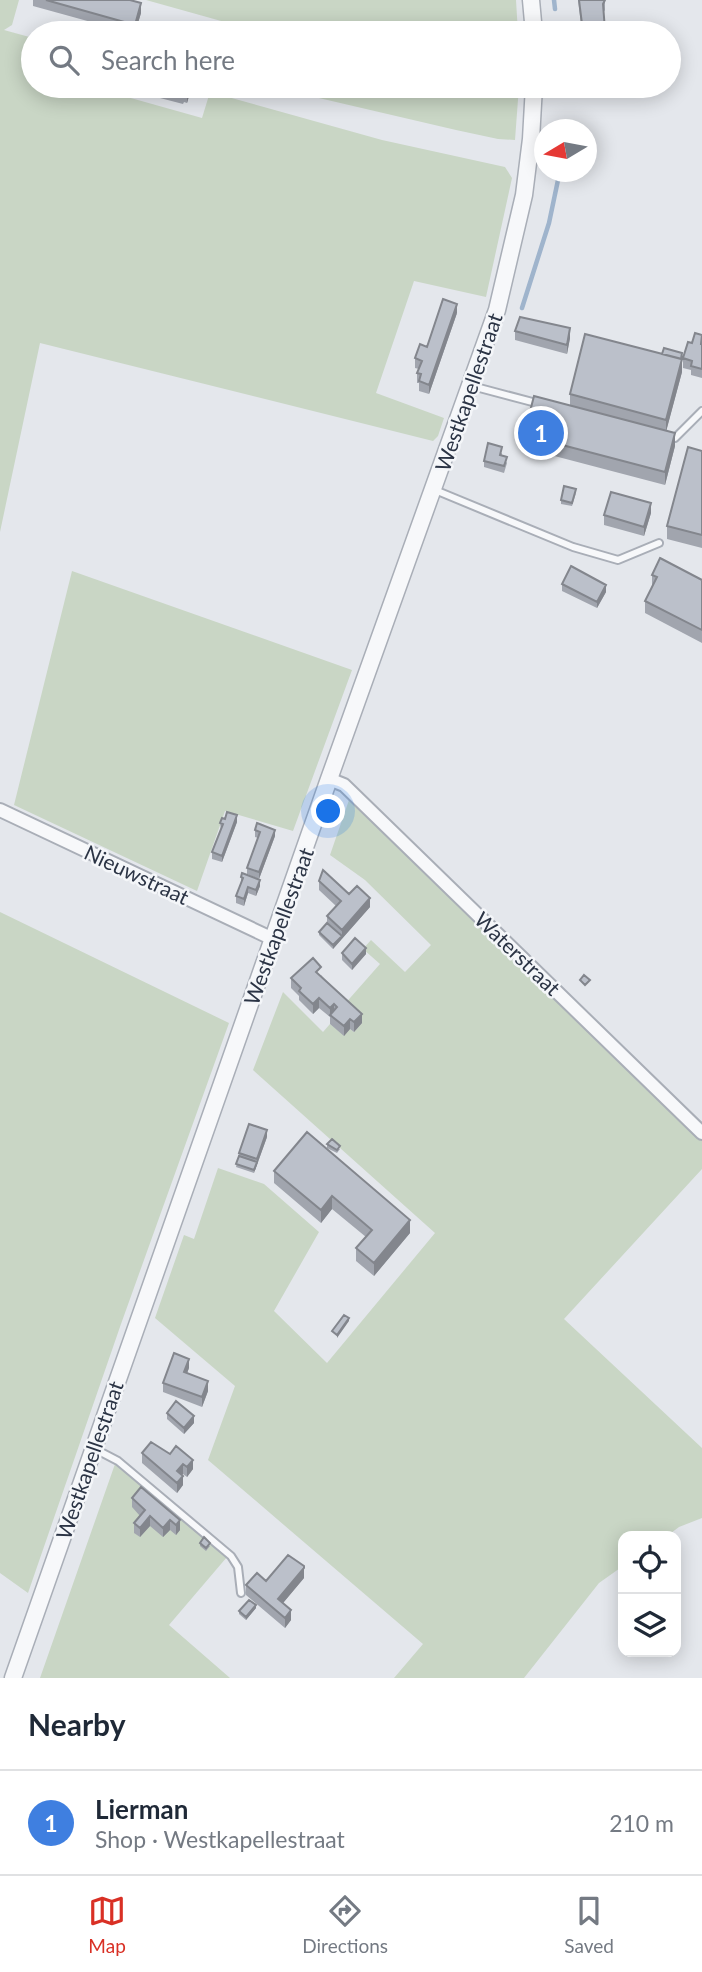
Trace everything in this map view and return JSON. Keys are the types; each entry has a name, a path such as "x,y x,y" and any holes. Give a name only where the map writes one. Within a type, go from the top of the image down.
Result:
{"street":[{"path":"531,0 533,21"},
{"name":"Westkapellestraat","path":"13,1678 497,310 517,233 530,151 533,98"},
{"name":"Waterstraat","path":"329,779 344,785 702,1133"},
{"name":"Nieuwstraat","path":"0,810 273,939"}],"lane":[{"path":"470,386 547,405"},
{"path":"662,435 676,438 702,411"},
{"path":"433,489 573,547 618,560 659,543"},
{"path":"93,1448 118,1461 231,1556 238,1567 241,1593"}],"green space":[{"path":"0,0 19,0 12,25 4,30 21,35 21,98 131,98 202,118 208,98 232,98 382,140 505,167 512,178 486,297 414,281 376,393 444,418 438,436 433,441 40,343 0,532"},
{"path":"146,0 516,0 517,21 221,21"},
{"path":"319,98 518,98 515,140 456,130"},
{"path":"72,571 352,670 293,831 225,811 197,891 14,805"},
{"path":"349,800 702,1135 702,1169 564,1319 702,1448 702,1518 674,1531 618,1531 618,1570 599,1583 524,1678 394,1678 423,1644 208,1460 235,1386 155,1318 184,1235 194,1239 218,1168 264,1184 319,1232 274,1311 327,1363 435,1233 253,1070 283,992 323,1032 330,1024 344,1035 350,1029 354,1032 362,1023 343,1006 380,964 363,949 371,940 405,972 431,945 365,880 330,855"},
{"path":"0,912 229,1023 28,1593 0,1573"},
{"path":"115,1464 227,1557 169,1625 230,1678 40,1678"}],"building":[{"path":"46,0 130,0 141,3 136,21 121,21"},
{"path":"579,0 605,0 604,21 582,21"},
{"path":"443,299 457,304 429,385 419,381 421,374 417,373 422,361 415,358 420,344 427,347"},
{"path":"520,317 570,328 567,345 515,331"},
{"path":"695,333 702,335 702,369 691,366 692,361 683,358 688,342 692,343"},
{"path":"585,334 682,359 666,420 570,394"},
{"path":"664,348 682,353 681,359 662,354"},
{"path":"534,396 675,433 665,472 524,435"},
{"path":"488,443 502,447 500,455 507,457 504,466 484,461"},
{"path":"688,447 702,451 702,535 667,526"},
{"path":"564,486 576,489 572,503 561,500"},
{"path":"611,492 651,503 644,527 604,515"},
{"path":"660,558 702,580 702,630 645,601 657,577 652,575"},
{"path":"571,566 606,585 597,602 562,584"},
{"path":"227,812 237,815 222,856 212,852 223,824 220,823"},
{"path":"257,823 275,830 259,872 247,868 260,832 255,830"},
{"path":"323,870 349,894 357,886 370,898 342,930 327,916 341,901 319,881"},
{"path":"242,873 260,880 256,890 248,887 244,899 236,896 243,878"},
{"path":"327,923 342,936 333,945 319,932"},
{"path":"355,938 366,948 352,964 342,953"},
{"path":"313,958 321,967 316,972 362,1014 354,1022 350,1019 344,1026 330,1015 337,1007 334,1004 330,1008 319,998 313,1004 299,991 301,988 291,978"},
{"path":"584,975 590,980 585,985 580,980"},
{"path":"249,1124 267,1130 257,1159 239,1153"},
{"path":"307,1132 410,1220 374,1263 356,1248 372,1230 332,1196 321,1210 274,1171"},
{"path":"332,1139 340,1146 337,1150 327,1144"},
{"path":"239,1156 257,1162 254,1170 236,1164"},
{"path":"344,1315 349,1318 337,1335 332,1331"},
{"path":"174,1353 189,1359 184,1372 208,1381 202,1397 163,1383"},
{"path":"176,1401 194,1416 184,1428 167,1413"},
{"path":"151,1442 170,1454 176,1446 193,1460 187,1467 183,1464 177,1471 183,1476 177,1483 142,1453"},
{"path":"141,1487 180,1520 176,1525 170,1520 163,1528 150,1516 140,1528 134,1523 145,1510 132,1498"},
{"path":"204,1537 210,1543 206,1548 200,1543"},
{"path":"288,1555 304,1568 278,1599 291,1610 285,1618 246,1585 257,1573 266,1581"},
{"path":"249,1600 256,1605 246,1617 239,1611"}],"waterway":[{"path":"554,0 555,9"},
{"path":"522,308 549,223 558,182"}],"place":[{"name":"Lierman","path":"541,433"}]}
